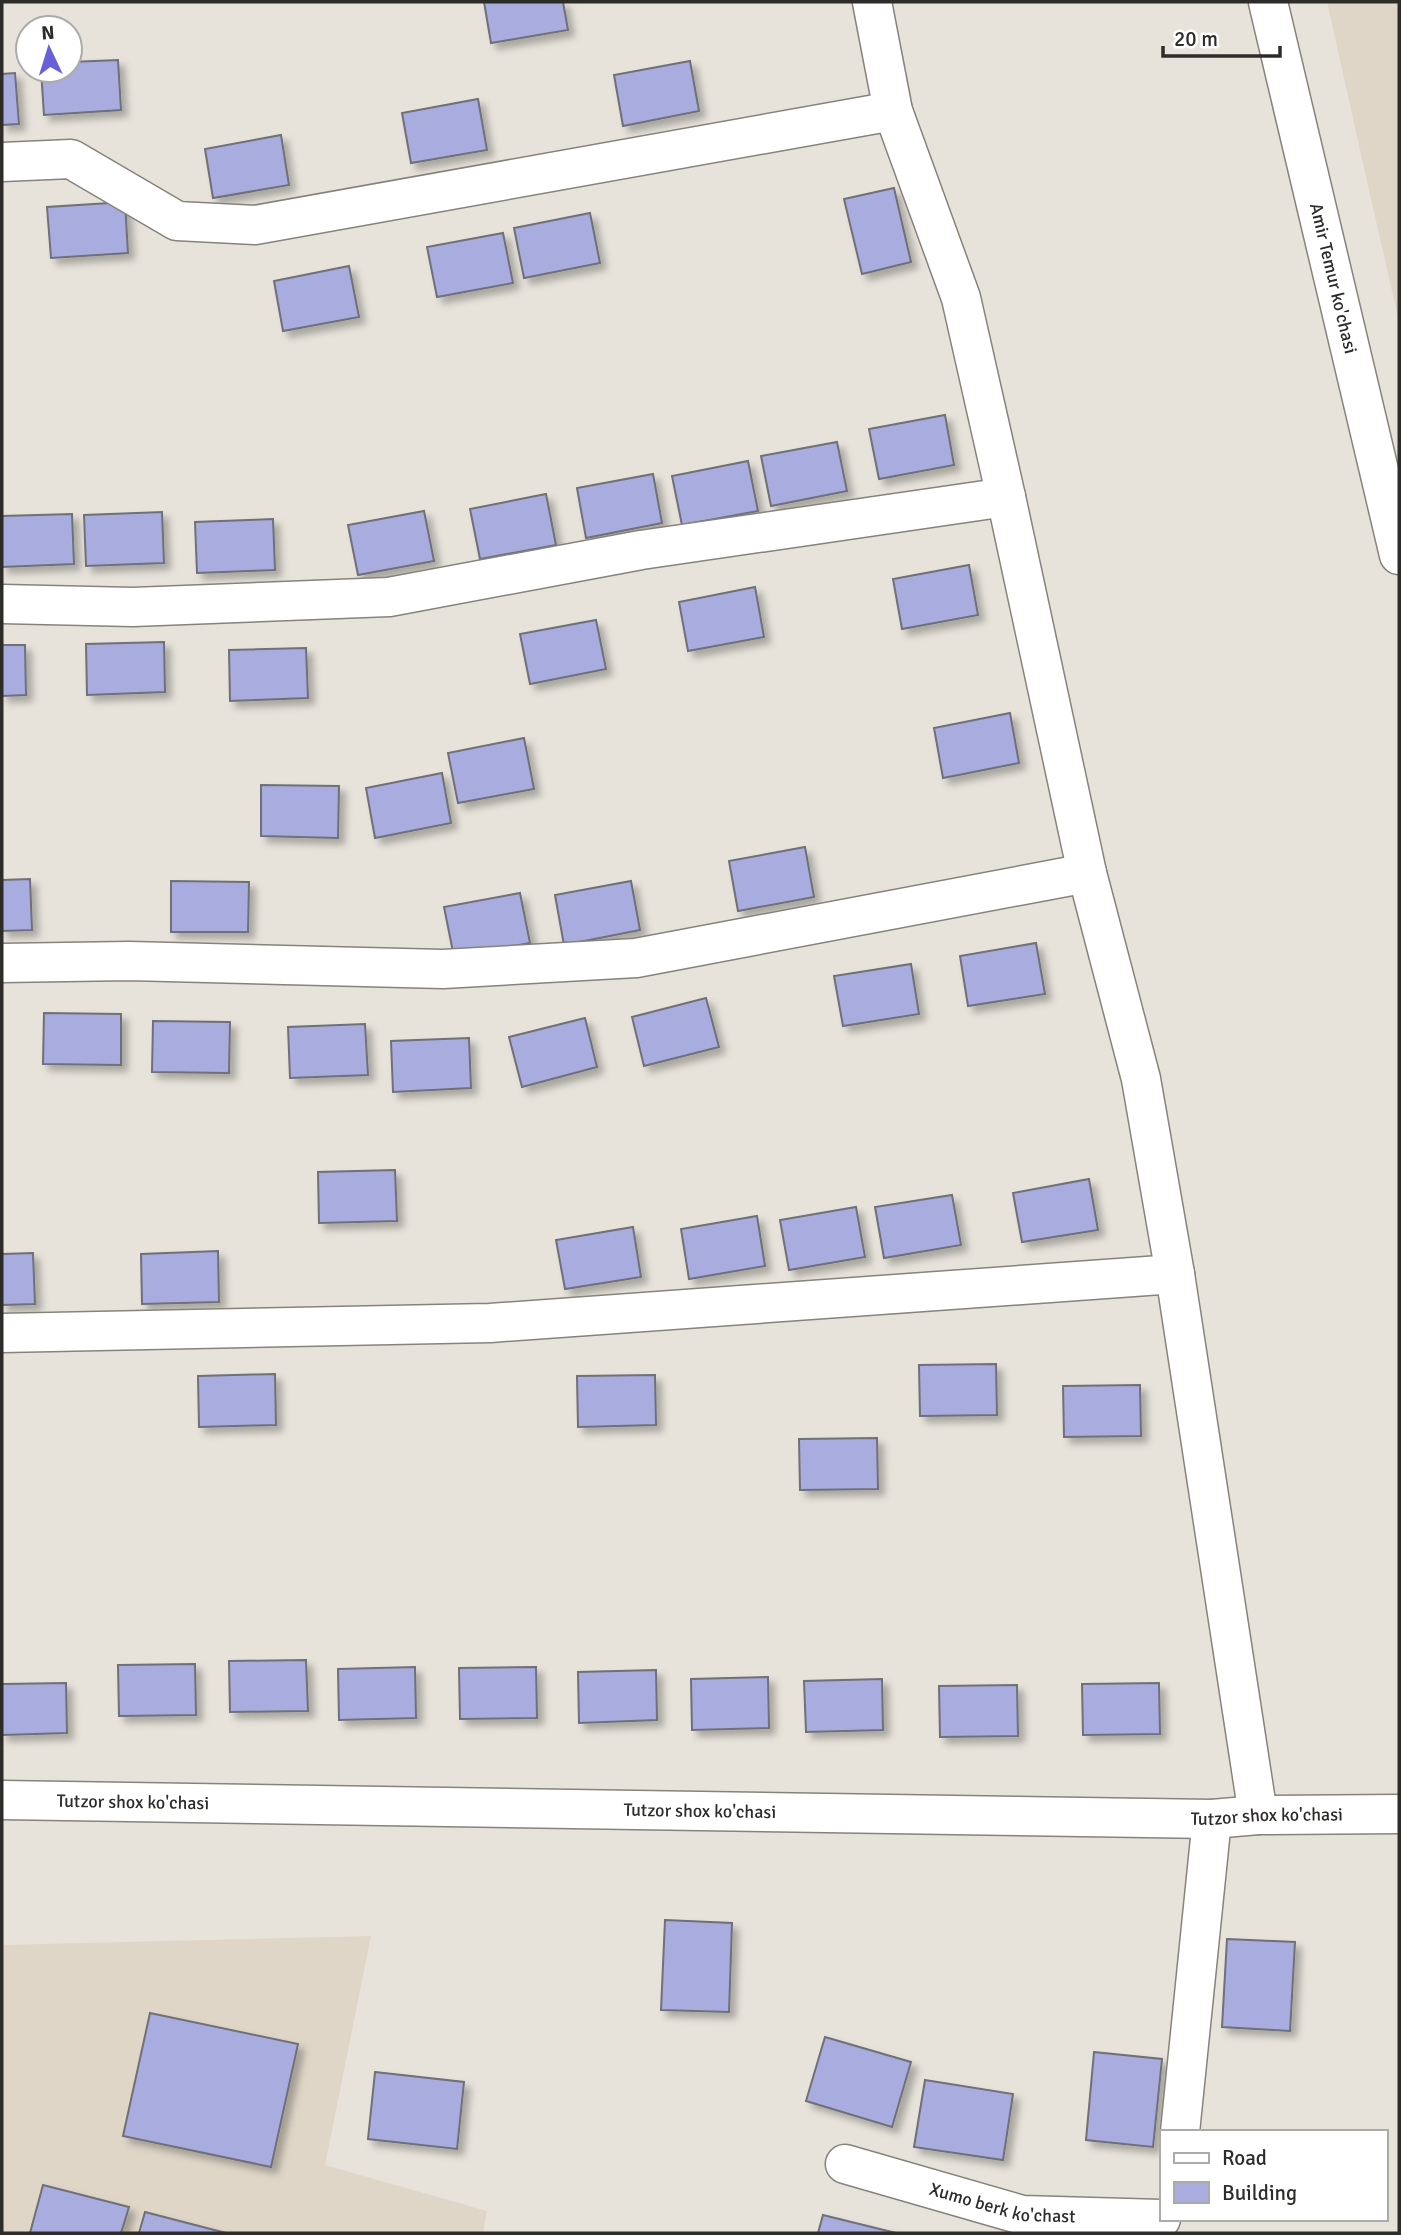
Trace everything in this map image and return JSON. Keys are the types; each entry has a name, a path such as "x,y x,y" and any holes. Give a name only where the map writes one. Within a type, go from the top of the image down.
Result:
{"street":[{"path":"872,2 893,111 961,298 1087,873 1141,1079 1175,1273 1258,1815"},
{"name":"Amir Temur ko'chasi","path":"1268,2 1399,555"},
{"path":"2,162 71,159 177,221 255,225 893,111"},
{"path":"2,604 133,607 389,597 641,550 1006,497"},
{"path":"2,963 129,961 443,969 636,958 1087,873"},
{"path":"2,1333 490,1323 1175,1273"},
{"name":"Tutzor shox ko'chasi","path":"2,1800 1212,1819 1258,1815 1399,1814"},
{"path":"1180,2130 1212,1819"},
{"name":"Xumo berk ko'chast","path":"845,2165 1022,2215 1160,2219"}],"shaded area":[{"path":"1327,2 1399,2 1399,322 1369,190"},
{"path":"371,1936 325,2165 487,2211 483,2233 2,2233 2,1945"}],"building":[{"path":"484,2 563,2 568,30 491,43"},
{"path":"118,60 121,110 44,115 42,84 84,84 84,61"},
{"path":"690,61 699,111 623,126 614,75"},
{"path":"14,73 19,124 2,125 2,74"},
{"path":"478,99 487,150 411,163 402,113"},
{"path":"281,135 289,185 213,198 205,149"},
{"path":"894,188 911,262 862,274 844,199"},
{"path":"125,202 128,253 51,258 47,207"},
{"path":"590,213 600,263 524,278 514,228"},
{"path":"503,233 513,283 437,297 427,247"},
{"path":"349,266 359,317 283,331 274,281"},
{"path":"945,415 954,465 879,479 869,429"},
{"path":"837,442 847,491 771,506 761,456"},
{"path":"748,461 758,511 682,525 672,476"},
{"path":"653,474 662,523 586,538 577,488"},
{"path":"546,494 556,545 480,559 470,509"},
{"path":"424,511 434,561 358,575 348,525"},
{"path":"162,512 164,563 86,566 84,515"},
{"path":"72,514 74,564 2,567 2,516"},
{"path":"273,519 275,570 197,573 195,522"},
{"path":"969,565 978,615 902,629 893,579"},
{"path":"755,587 764,637 688,651 679,602"},
{"path":"596,620 606,669 530,684 520,634"},
{"path":"164,642 165,692 87,695 86,644"},
{"path":"2,645 25,645 26,695 2,696"},
{"path":"306,648 308,698 230,701 229,650"},
{"path":"1010,713 1019,763 943,778 934,728"},
{"path":"524,738 534,789 458,803 448,753"},
{"path":"442,773 451,823 375,838 366,788"},
{"path":"261,785 339,786 338,838 261,836"},
{"path":"805,847 814,897 738,911 729,861"},
{"path":"30,879 32,930 2,931 2,880"},
{"path":"171,881 249,882 248,932 171,932"},
{"path":"631,881 640,930 564,945 555,895"},
{"path":"520,893 530,943 454,957 444,907"},
{"path":"1036,943 1045,994 968,1006 960,956"},
{"path":"911,964 919,1014 843,1026 834,976"},
{"path":"706,998 719,1047 644,1066 632,1017"},
{"path":"44,1013 121,1014 121,1065 43,1064"},
{"path":"585,1018 597,1067 522,1087 509,1037"},
{"path":"153,1021 230,1022 229,1073 152,1072"},
{"path":"365,1024 368,1075 290,1078 288,1027"},
{"path":"469,1038 471,1088 393,1092 391,1041"},
{"path":"395,1170 397,1221 319,1223 318,1172"},
{"path":"1089,1179 1098,1230 1022,1242 1013,1193"},
{"path":"952,1195 961,1245 884,1258 875,1207"},
{"path":"856,1207 865,1257 789,1270 780,1220"},
{"path":"757,1216 765,1266 689,1279 681,1229"},
{"path":"633,1227 641,1277 565,1289 556,1240"},
{"path":"218,1251 219,1302 142,1304 141,1254"},
{"path":"33,1253 35,1304 2,1305 2,1254"},
{"path":"996,1364 997,1415 920,1416 919,1365"},
{"path":"275,1374 276,1425 199,1427 198,1376"},
{"path":"655,1375 656,1425 578,1427 577,1376"},
{"path":"1140,1385 1141,1436 1064,1437 1063,1386"},
{"path":"877,1438 878,1489 800,1490 799,1439"},
{"path":"306,1660 308,1711 230,1712 229,1661"},
{"path":"195,1664 196,1715 119,1716 118,1665"},
{"path":"415,1667 416,1718 339,1720 338,1669"},
{"path":"536,1667 537,1718 460,1719 459,1668"},
{"path":"656,1670 657,1720 579,1723 578,1672"},
{"path":"768,1677 769,1728 692,1730 691,1679"},
{"path":"882,1679 883,1730 806,1732 804,1681"},
{"path":"66,1683 67,1733 2,1735 2,1684"},
{"path":"1159,1683 1160,1734 1083,1735 1082,1684"},
{"path":"1017,1685 1018,1736 940,1737 939,1686"},
{"path":"665,1920 732,1923 729,2012 661,2010"},
{"path":"1227,1939 1295,1942 1290,2031 1222,2027"},
{"path":"150,2013 298,2044 271,2167 123,2136"},
{"path":"825,2037 911,2062 892,2127 806,2101"},
{"path":"1094,2052 1162,2059 1153,2147 1086,2140"},
{"path":"375,2072 464,2082 457,2149 368,2139"},
{"path":"925,2080 1013,2094 1003,2160 914,2147"},
{"path":"43,2185 129,2207 121,2233 30,2233"},
{"path":"145,2212 226,2233 139,2233"},
{"path":"823,2215 896,2233 818,2233"}]}
